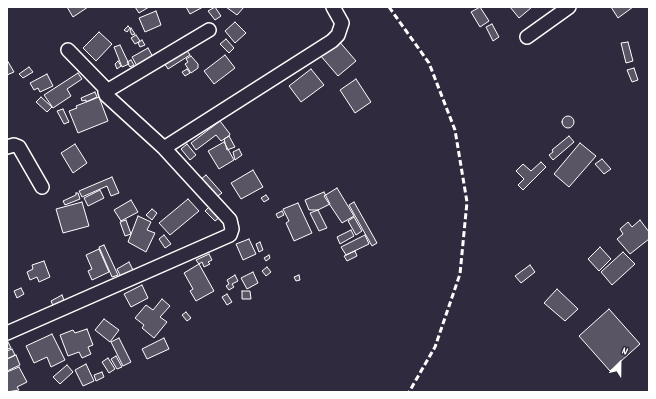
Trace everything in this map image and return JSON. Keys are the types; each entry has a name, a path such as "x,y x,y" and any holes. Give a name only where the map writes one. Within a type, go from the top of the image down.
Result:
{"street":[{"path":"164,148 332,41 338,35 342,23 333,7"},
{"path":"527,37 569,7"},
{"path":"106,89 208,30"},
{"path":"7,333 230,235 232,229 230,220 164,148 106,95 106,89 68,50"},
{"path":"7,147 14,145 19,147 42,187"}],"building":[{"path":"67,7 88,7 73,17"},
{"path":"135,7 149,7 139,13"},
{"path":"186,7 203,7 190,14"},
{"path":"215,7 221,16 215,20 208,11"},
{"path":"226,7 244,7 237,15"},
{"path":"480,7 489,21 480,27 471,12"},
{"path":"510,7 532,7 519,18"},
{"path":"611,7 633,7 618,18"},
{"path":"156,11 161,25 145,32 139,18"},
{"path":"235,22 246,33 235,43 225,31"},
{"path":"492,24 499,37 493,41 486,27"},
{"path":"128,26 130,28 127,32 124,30"},
{"path":"131,28 135,34 132,35 130,31"},
{"path":"99,32 112,44 96,61 83,48"},
{"path":"136,35 140,41 135,44 131,38"},
{"path":"226,39 234,48 229,53 220,44"},
{"path":"142,40 145,45 140,47 138,43"},
{"path":"338,40 356,61 338,76 320,55"},
{"path":"628,42 633,61 626,63 621,43"},
{"path":"120,45 129,64 122,67 114,47"},
{"path":"148,48 153,57 137,66 132,57"},
{"path":"186,49 190,55 168,69 164,63"},
{"path":"225,55 235,68 214,84 204,71"},
{"path":"191,56 198,64 198,68 191,73 185,64 188,62 186,59"},
{"path":"7,60 14,72 7,75"},
{"path":"131,60 134,65 130,67 127,62"},
{"path":"118,61 121,66 117,69 115,64"},
{"path":"29,67 33,72 23,78 19,74"},
{"path":"634,68 638,80 632,82 627,70"},
{"path":"187,69 190,73 185,76 182,72"},
{"path":"311,69 324,85 301,102 289,86"},
{"path":"78,73 82,79 67,89 71,96 53,108 44,95"},
{"path":"47,74 53,86 40,92 38,88 34,90 30,83"},
{"path":"356,79 371,102 355,113 340,90"},
{"path":"95,92 97,97 86,102 86,100 82,101 81,98"},
{"path":"41,97 52,107 47,112 36,102"},
{"path":"99,97 108,121 78,133 69,111 77,108 76,106"},
{"path":"63,109 69,122 64,124 57,111"},
{"path":"566,116 570,116 574,122 570,128 566,128 562,124 562,120"},
{"path":"220,121 230,134 229,136 221,141 216,135 196,150 191,143"},
{"path":"229,136 235,147 227,150 224,139"},
{"path":"569,136 574,142 553,160 549,155 553,152 552,150"},
{"path":"224,142 234,160 219,169 208,151"},
{"path":"580,143 596,156 569,187 554,174"},
{"path":"75,144 87,163 73,173 61,153"},
{"path":"187,144 196,155 190,160 181,149"},
{"path":"239,149 242,155 235,160 233,152"},
{"path":"602,159 611,169 604,174 595,164"},
{"path":"541,162 546,167 523,190 518,185 524,179 516,171 523,164 531,171"},
{"path":"253,170 263,187 241,199 231,183"},
{"path":"206,175 222,193 215,198 200,180"},
{"path":"112,177 119,193 111,196 107,186 82,197 79,191"},
{"path":"337,188 354,216 342,223 324,196"},
{"path":"100,190 104,198 88,206 84,198"},
{"path":"324,192 330,204 318,210 309,210 305,200"},
{"path":"76,193 78,193 80,199 65,205 63,201 76,195"},
{"path":"266,195 269,199 264,202 261,198"},
{"path":"188,199 199,211 170,235 159,223"},
{"path":"131,200 138,212 121,221 114,210"},
{"path":"82,202 89,226 63,233 56,209"},
{"path":"354,202 377,243 372,246 349,205"},
{"path":"298,203 312,233 294,241 286,223 289,221 283,209"},
{"path":"210,206 220,217 215,221 205,211"},
{"path":"152,209 157,213 152,220 146,215"},
{"path":"318,210 327,228 319,231 310,213"},
{"path":"282,211 284,215 278,218 276,214"},
{"path":"138,216 151,222 147,230 155,233 146,252 128,242"},
{"path":"354,217 362,231 356,235 348,221"},
{"path":"126,220 131,234 125,236 120,222"},
{"path":"640,220 649,232 649,239 630,254 617,239 623,234 620,229 628,222 632,227"},
{"path":"351,230 354,236 340,244 337,237"},
{"path":"164,235 171,244 165,248 159,239"},
{"path":"365,235 369,244 346,255 341,247"},
{"path":"249,239 256,254 243,260 236,244"},
{"path":"260,242 263,250 259,252 256,244"},
{"path":"104,245 118,275 112,277 99,247"},
{"path":"600,247 611,259 599,271 588,259"},
{"path":"99,249 109,272 92,280 88,271 92,269 86,255"},
{"path":"355,251 357,256 347,261 344,256"},
{"path":"623,252 635,264 612,285 601,272"},
{"path":"209,254 212,260 208,262 210,264 204,267 202,262 199,264 196,260"},
{"path":"269,255 270,258 266,261 264,258"},
{"path":"44,261 50,277 39,282 37,277 30,280 27,272 33,269 32,265"},
{"path":"129,262 134,272 122,279 117,269"},
{"path":"199,264 214,291 196,301 190,291 193,289 184,273"},
{"path":"530,265 535,272 521,283 515,276"},
{"path":"267,267 271,272 266,276 262,271"},
{"path":"253,272 258,283 247,289 241,278"},
{"path":"235,275 238,281 232,284 234,287 229,290 226,286 229,284 227,280"},
{"path":"299,275 300,280 296,281 294,277"},
{"path":"142,285 148,298 131,307 124,294"},
{"path":"21,288 24,294 17,298 14,291"},
{"path":"557,289 578,309 565,321 544,303"},
{"path":"242,291 250,291 251,299 242,299"},
{"path":"227,294 232,302 227,305 222,297"},
{"path":"62,295 65,303 54,308 51,301"},
{"path":"162,299 170,306 160,317 167,322 154,338 142,328 144,325 135,318 146,305 153,310"},
{"path":"609,309 640,344 610,371 579,336"},
{"path":"186,312 191,318 187,321 182,315"},
{"path":"104,319 119,330 110,342 95,330"},
{"path":"87,329 93,345 88,347 91,354 82,358 79,352 68,356 60,335 73,330 75,333"},
{"path":"52,334 65,360 51,367 47,357 34,363 26,346"},
{"path":"119,338 131,362 123,366 111,342"},
{"path":"164,338 169,349 147,359 142,349"},
{"path":"7,340 11,348 7,349"},
{"path":"12,349 15,355 7,359 7,351"},
{"path":"16,355 20,365 7,371 7,359"},
{"path":"116,356 122,367 117,369 111,359"},
{"path":"108,358 115,369 109,373 102,362"},
{"path":"86,364 94,381 83,386 75,370"},
{"path":"67,365 73,372 60,384 53,377"},
{"path":"19,367 27,382 17,387 19,390 7,392 7,372"},
{"path":"102,372 104,377 96,381 94,375"}],"railway":[{"path":"389,7 429,63 455,130 467,202 460,274 435,347 409,392"}]}
